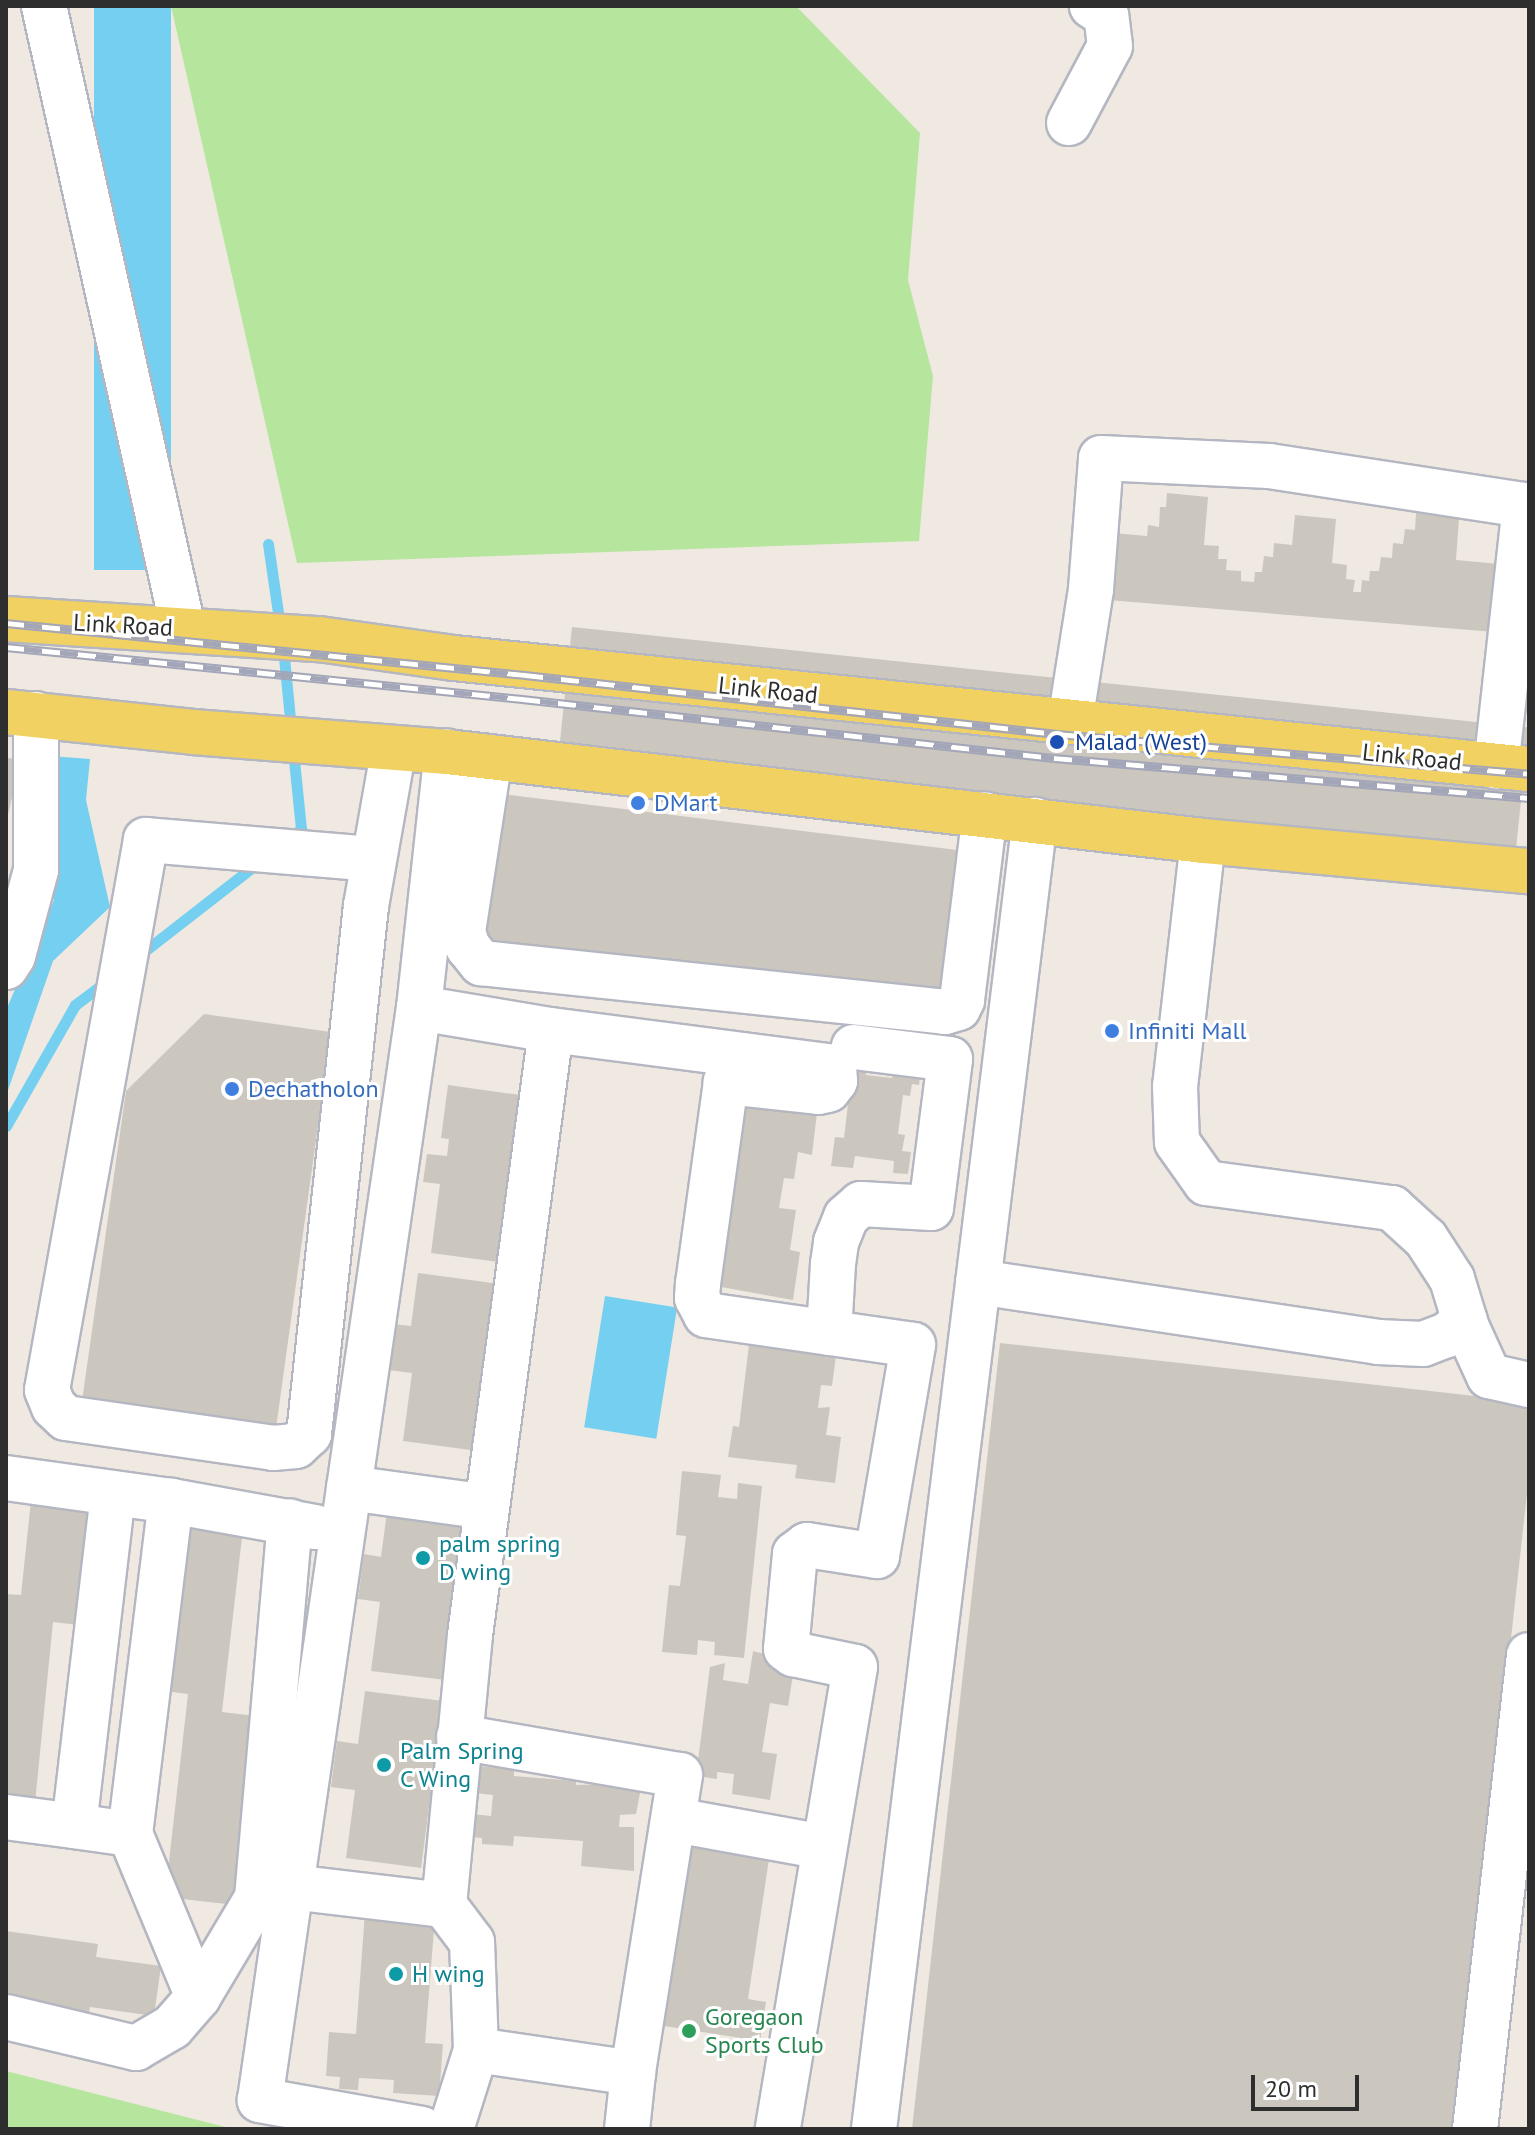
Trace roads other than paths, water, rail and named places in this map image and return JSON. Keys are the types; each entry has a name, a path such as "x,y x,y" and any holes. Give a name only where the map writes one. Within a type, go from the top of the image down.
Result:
{"main road":[{"name":"Link Road","path":"6,619 319,639 454,658 1513,768"},
{"path":"21,713 193,732 447,752 1203,841 1529,871"}],"street":[{"path":"44,6 183,628"},
{"path":"1069,123 1110,46 1106,15 1092,6"},
{"path":"1070,722 1091,589 1101,458 1269,466 1525,505 1513,768"},
{"path":"6,967 13,956 36,870 21,713"},
{"path":"373,859 146,840 47,1390 54,1407 66,1418 273,1448 296,1446 309,1434 373,859 383,747"},
{"path":"422,2129 260,2100 419,1008 447,752"},
{"path":"490,757 463,932 468,947 481,963 945,1012 958,1008 962,1000 985,814"},
{"path":"874,2129 1035,820"},
{"path":"1203,841 1175,1086 1177,1142 1206,1183 1392,1208 1426,1239 1452,1279 1465,1320 1489,1376 1529,1385"},
{"path":"419,1008 551,1030 834,1067 835,1081 828,1090 818,1092 726,1082 697,1298 706,1315 913,1345 877,1556 807,1545 795,1554 786,1649 793,1654 855,1667 778,2129"},
{"path":"451,2129 476,2050 472,1942 444,1905 459,1737 551,1030"},
{"path":"829,1333 834,1253 846,1217 861,1204 931,1208 950,1059 854,1047"},
{"path":"978,1282 1378,1342 1423,1344 1447,1335 1465,1320"},
{"path":"6,1478 171,1501 342,1533"},
{"path":"349,1488 487,1507"},
{"path":"74,1826 113,1493"},
{"path":"171,1501 130,1834 198,1997"},
{"path":"6,2017 136,2048 172,2027 198,1997 257,1898 290,1521"},
{"path":"1475,2129 1529,1655"},
{"path":"459,1737 680,1775 627,2129"},
{"path":"6,1817 130,1834"},
{"path":"675,1820 824,1847"},
{"path":"291,1887 444,1905"},
{"path":"476,2050 633,2073"}],"water":[{"path":"94,6 171,6 171,570 94,570"},
{"path":"50,756 90,759 86,800 110,907 53,961 6,1096 6,1010 54,900"},
{"path":"605,1296 677,1307 656,1439 584,1427"}],"waterway":[{"path":"268,544 280,626"},
{"path":"283,647 291,729"},
{"path":"289,839 301,829 293,750"},
{"path":"137,957 259,862"},
{"path":"6,1126 75,1005 108,980"}],"railway":[{"path":"6,623 525,675 1057,734 1529,774"},
{"path":"6,647 522,699 1054,758 1529,798"}],"place":[{"name":"Malad (West)","path":"1057,742"},
{"name":"DMart","path":"638,803"},
{"name":"Infiniti Mall","path":"1112,1031"},
{"name":"Dechatholon","path":"232,1089"},
{"name":"palm spring D wing","path":"423,1558"},
{"name":"Palm Spring C Wing","path":"384,1765"},
{"name":"H wing","path":"396,1974"},
{"name":"Goregaon Sports Club","path":"689,2031"}]}
